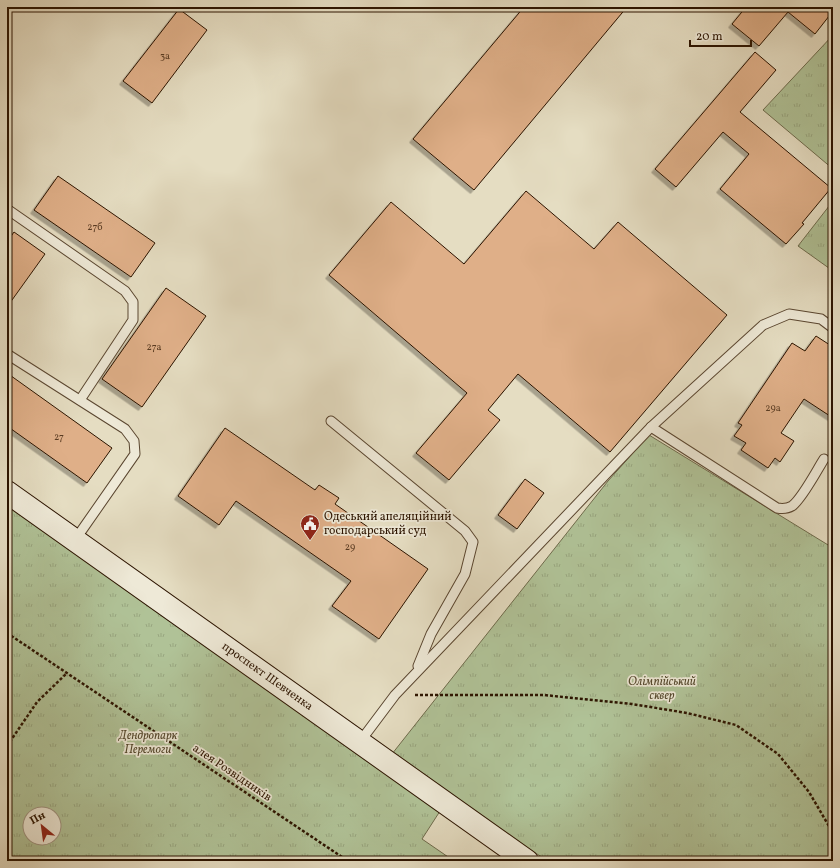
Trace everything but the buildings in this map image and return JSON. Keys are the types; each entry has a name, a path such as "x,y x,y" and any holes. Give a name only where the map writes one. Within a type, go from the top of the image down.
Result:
{"main road":[{"name":"проспект Шевченка","path":"7,492 527,861"}],"lane":[{"path":"7,209 125,291 133,302 133,320 80,400"},
{"path":"359,743 395,695 416,672 651,427 763,325 789,314 821,319 833,328"},
{"path":"7,354 125,429 134,442 135,454 74,540"},
{"path":"331,420 465,531 473,542 465,574 431,634 416,672"},
{"path":"651,427 777,508 785,509 793,506 824,459"}],"path":[{"name":"алея Розвідників","path":"7,633 348,861"},
{"path":"7,746 37,702 67,673"},
{"path":"395,695 552,696 632,704 687,713 736,725 778,754 809,792 833,833"}],"green space":[{"path":"833,35 833,169 763,110"},
{"path":"833,201 833,271 798,246"},
{"name":"Олімпійський сквер","path":"649,435 833,548 833,861 548,861 388,759 608,481"},
{"name":"Дендропарк Перемоги","path":"7,497 442,808 422,839 454,861 7,861"}],"place":[{"name":"Одеський апеляційний господарський суд","path":"310,541"}]}
